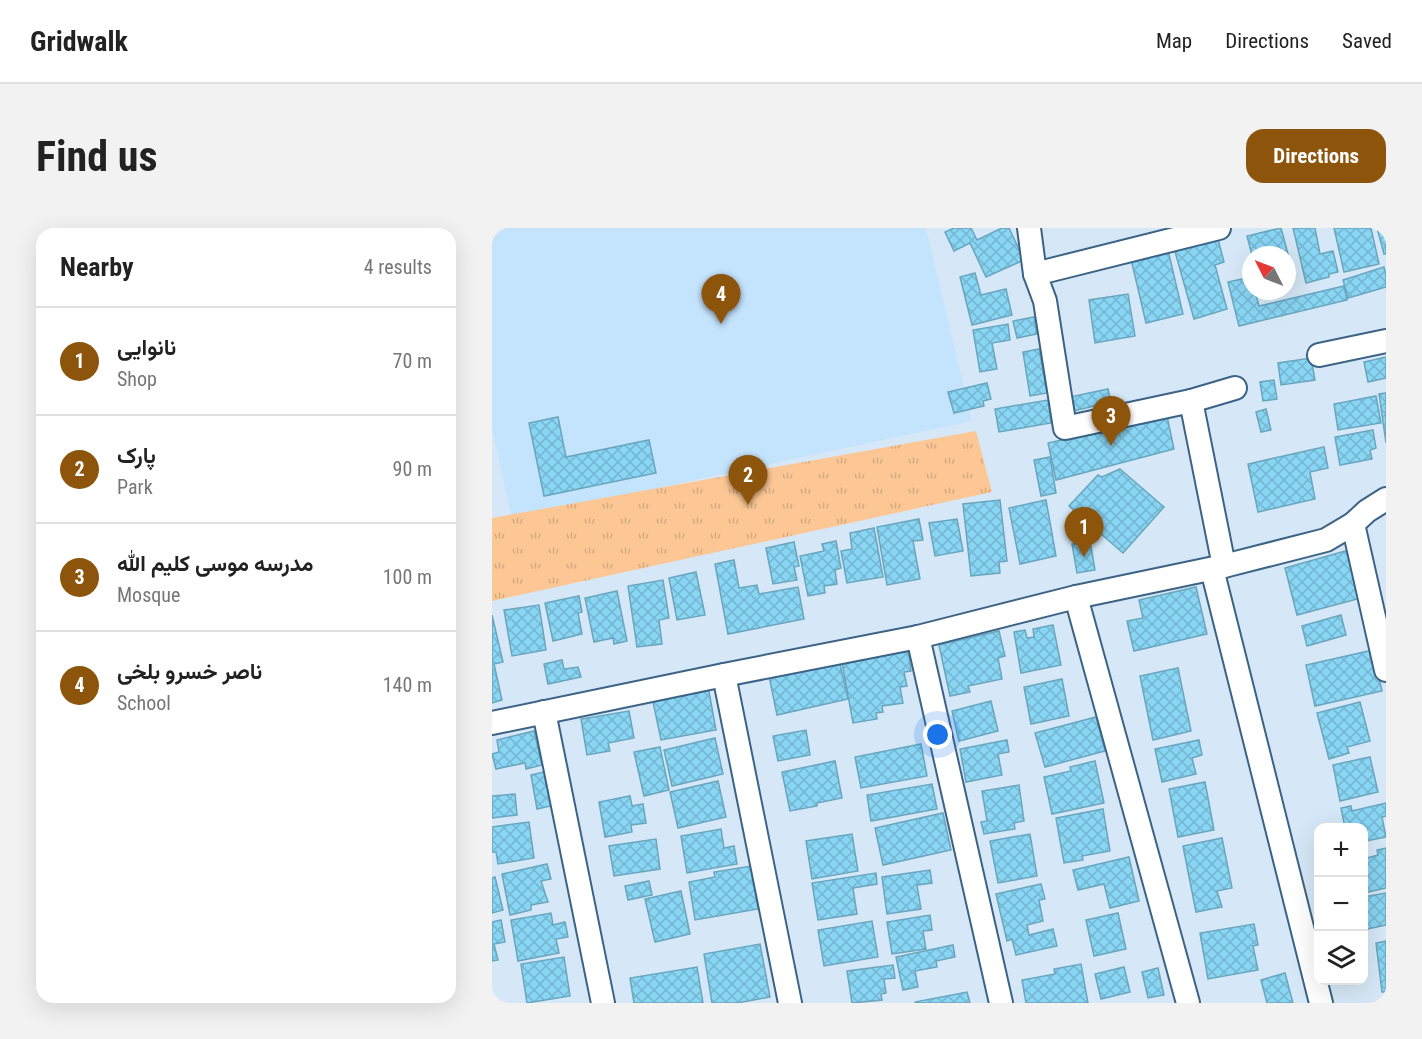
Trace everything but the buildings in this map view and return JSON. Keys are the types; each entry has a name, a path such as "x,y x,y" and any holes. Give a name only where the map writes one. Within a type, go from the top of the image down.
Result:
{"street":[{"path":"1029,228 1035,274 1045,301 1065,428 1191,401 1236,388"},
{"path":"1035,274 1219,228"},
{"path":"1319,355 1386,341"},
{"path":"1191,401 1218,568 1321,1003"},
{"path":"492,723 918,637 1076,597 1218,568 1326,540 1353,524 1367,511 1386,499"},
{"path":"1353,524 1386,670"},
{"path":"1076,597 1188,1003"},
{"path":"918,637 1001,1003"},
{"path":"724,675 790,1003"},
{"path":"544,712 603,1003"}],"shaded area":[{"path":"492,228 926,228 972,421 512,519 492,428"}],"green space":[{"path":"976,431 992,492 492,601 492,518"}],"place":[{"name":"ناصر خسرو بلخی","path":"721,324"},
{"name":"مدرسه موسی کلیم الله","path":"1111,446"},
{"name":"پارک","path":"748,505"},
{"name":"نانوایی","path":"1084,557"}]}
